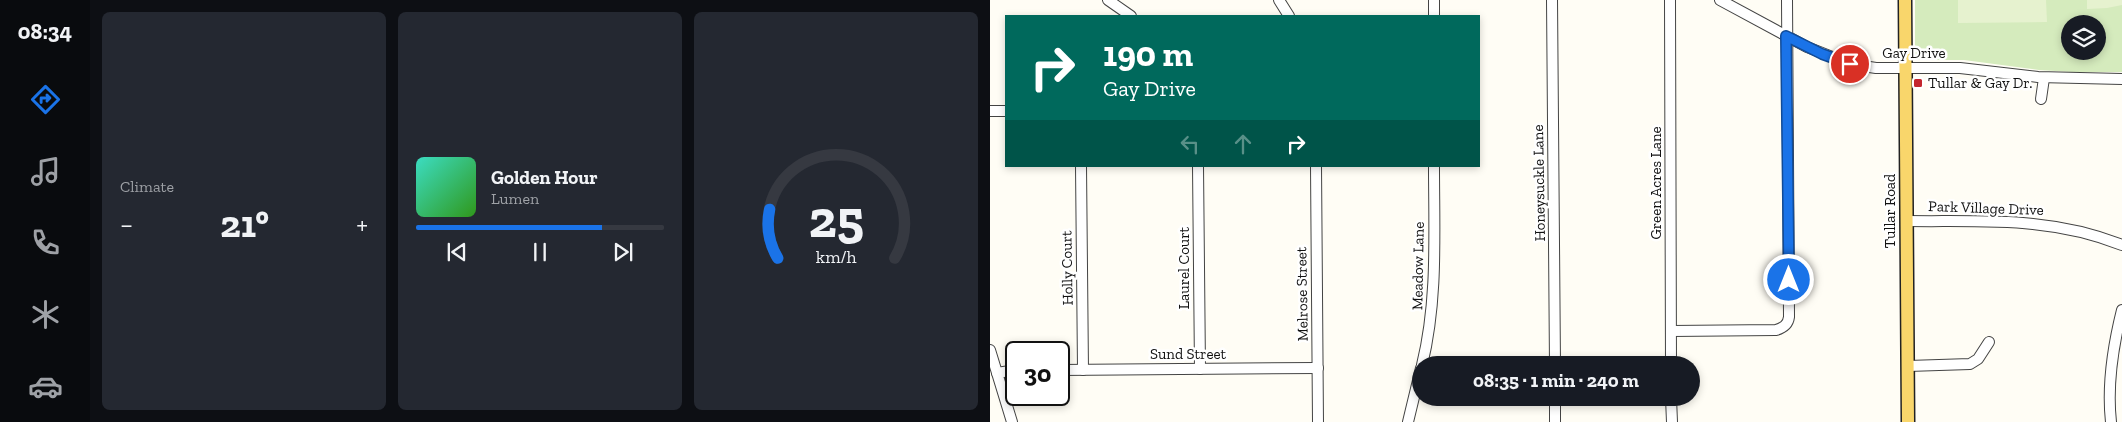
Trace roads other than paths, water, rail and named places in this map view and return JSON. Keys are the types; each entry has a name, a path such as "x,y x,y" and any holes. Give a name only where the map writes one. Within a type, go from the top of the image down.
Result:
{"main road":[{"name":"Tullar Road","path":"1906,0 1908,422"}],"street":[{"path":"1108,0 1130,15"},
{"path":"1278,0 1288,15"},
{"path":"1434,0 1434,15"},
{"name":"Honeysuckle Lane","path":"1552,0 1555,356"},
{"name":"Green Acres Lane","path":"1670,0 1671,356"},
{"name":"Gay Drive","path":"1720,0 1822,54 1850,64 1876,68 1966,68 2044,78 2122,79"},
{"path":"1671,331 1776,330 1782,329 1787,324 1789,307 1787,0"},
{"path":"2042,99 2044,78"},
{"path":"990,111 1005,111"},
{"name":"Holly Court","path":"1081,167 1083,370"},
{"name":"Laurel Court","path":"1198,167 1200,369"},
{"name":"Melrose Street","path":"1316,167 1318,422"},
{"name":"Meadow Lane","path":"1424,356 1430,330 1434,296 1434,167"},
{"name":"Park Village Drive","path":"1906,221 2031,222 2078,230 2122,245"},
{"path":"2112,422 2110,388 2112,363 2122,310"},
{"path":"1908,366 1970,364 1978,359 1989,342"},
{"path":"990,350 1012,422"},
{"name":"Sund Street","path":"1070,370 1318,368"},
{"path":"997,373 1005,372"},
{"name":"Meadow Lane","path":"1408,422 1412,406"},
{"path":"1555,406 1555,422"},
{"path":"1672,406 1672,422"}],"place":[{"name":"Tullar & Gay Dr.","path":"1918,83"}]}
